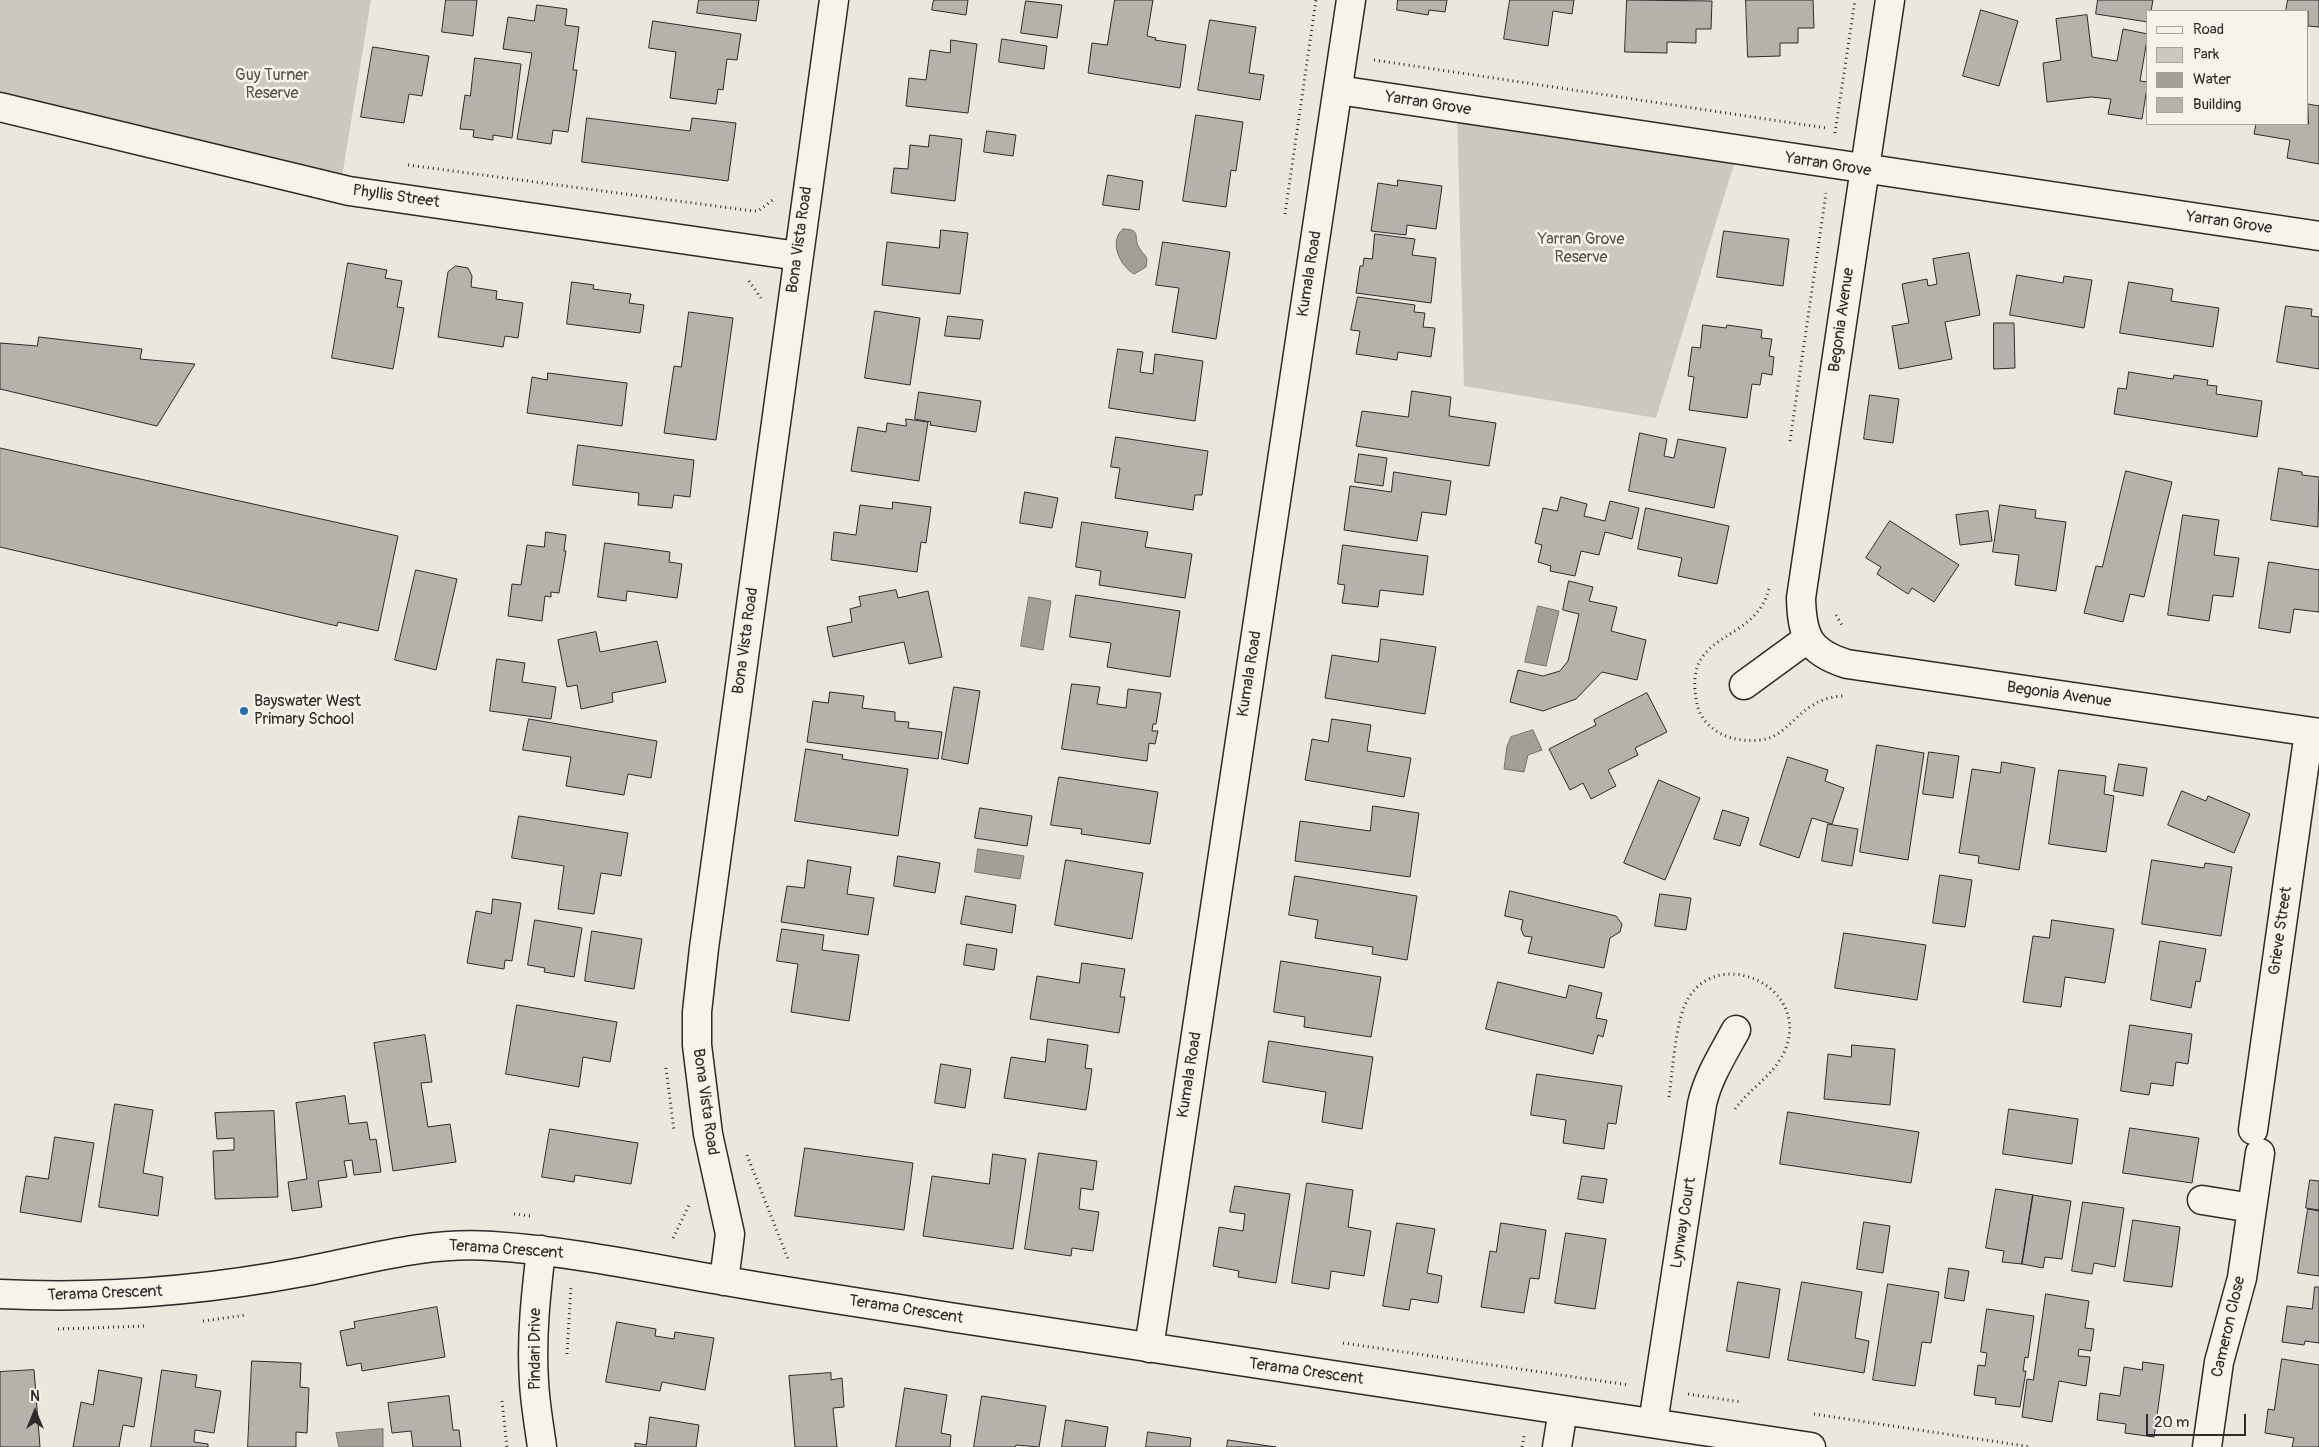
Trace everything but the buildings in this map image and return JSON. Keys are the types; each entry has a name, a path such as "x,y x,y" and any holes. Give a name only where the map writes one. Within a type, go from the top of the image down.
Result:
{"street":[{"name":"Bona Vista Road","path":"724,1281 730,1234 703,1106 697,1045 697,1012 705,939 834,0"},
{"name":"Kumala Road","path":"1149,1348 1351,0"},
{"name":"Begonia Avenue","path":"1890,0 1801,598 1802,625 1807,639 1826,656 1848,664 2314,733"},
{"name":"Yarran Grove","path":"1338,90 1865,170 2319,236"},
{"name":"Phyllis Street","path":"0,107 349,191 798,256"},
{"path":"1744,685 1807,639"},
{"name":"Grieve Street","path":"2256,1142 2314,733"},
{"name":"Lynway Court","path":"1653,1423 1702,1104 1706,1087 1736,1030"},
{"name":"Cameron Close","path":"2207,1447 2220,1362 2242,1278 2252,1208 2256,1142"},
{"path":"2202,1200 2252,1208"},
{"name":"Terama Crescent","path":"0,1294 102,1297 179,1291 302,1272 431,1246 458,1244 542,1250 724,1281 1149,1348 1811,1447"},
{"name":"Pindari Drive","path":"542,1250 533,1355 534,1383 542,1447"},
{"path":"1558,1447 1563,1410"}],"path":[{"path":"1374,60 1836,130 1855,0"},
{"path":"400,164 753,211 758,211 776,196"},
{"path":"1789,449 1826,196"},
{"path":"1770,586 1762,608 1754,617 1743,627 1718,641 1707,650 1700,660 1694,685 1698,709 1703,719 1711,728 1737,740 1764,740 1785,728 1811,705 1832,697 1848,697"},
{"path":"1834,609 1840,623 1845,628"},
{"path":"746,1153 788,1260"},
{"path":"566,1363 572,1287"},
{"path":"1342,1343 1626,1384"},
{"path":"1690,1394 1749,1404"},
{"path":"1807,1412 2031,1447"},
{"path":"1522,1447 1524,1436"}],"green space":[{"name":"Guy Turner Reserve","path":"0,0 371,0 340,189 0,107"},
{"name":"Yarran Grove Reserve","path":"1457,109 1738,151 1656,418 1464,386"}],"water":[{"path":"1123,229 1135,232 1138,245 1147,259 1146,267 1134,274 1120,259 1116,246 1116,240"},
{"path":"1029,597 1051,601 1043,650 1021,646"},
{"path":"1538,606 1559,611 1546,666 1525,662"},
{"path":"1533,730 1542,750 1528,755 1524,772 1504,769 1507,746 1511,737"},
{"path":"978,849 1024,856 1020,879 975,872"},
{"path":"383,1429 383,1447 339,1447 336,1433"}],"place":[{"name":"Bayswater West Primary School","path":"244,711"}]}
